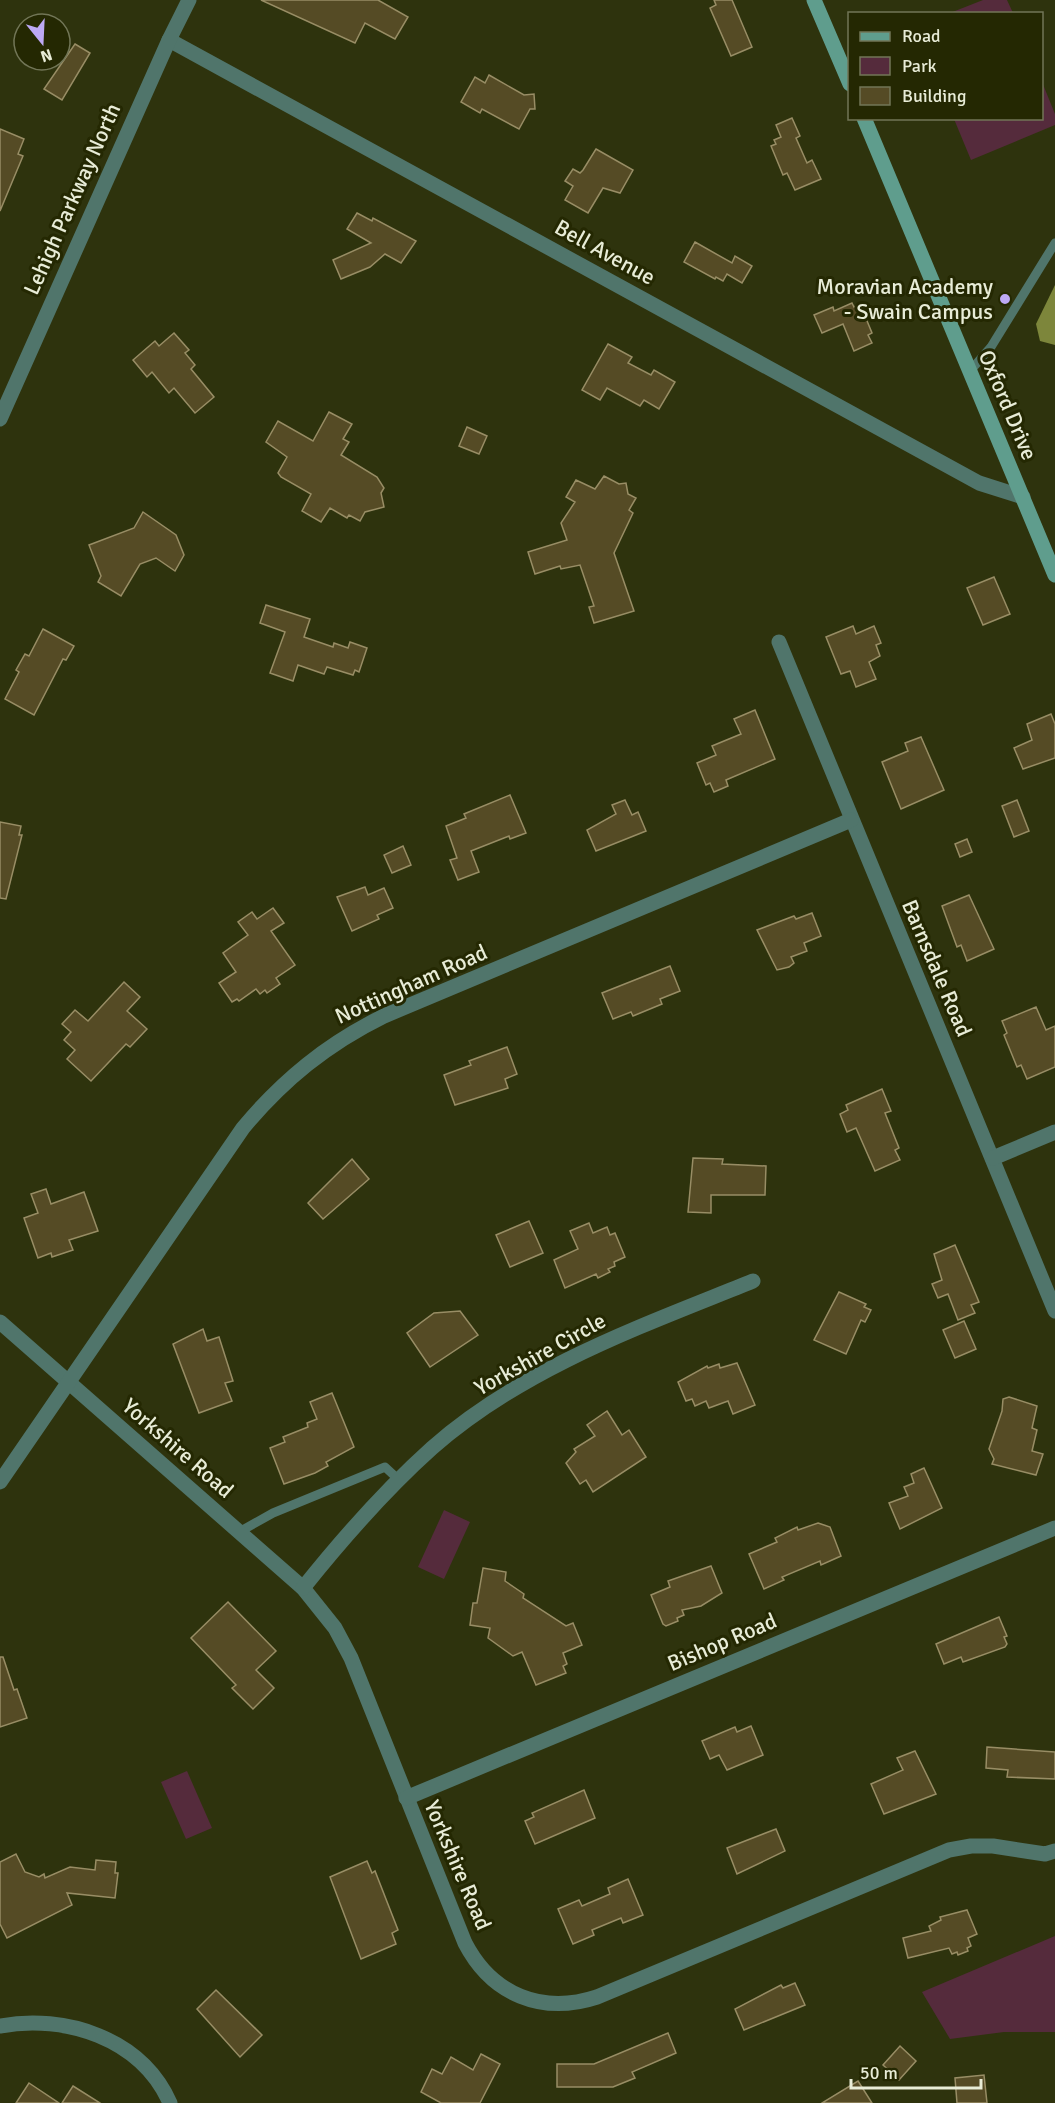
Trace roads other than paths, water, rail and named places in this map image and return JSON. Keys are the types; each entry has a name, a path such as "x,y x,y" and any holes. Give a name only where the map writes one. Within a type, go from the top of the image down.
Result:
{"main road":[{"path":"814,0 848,82"},
{"name":"Oxford Drive","path":"865,120 1055,575"}],"street":[{"name":"Lehigh Parkway North","path":"0,419 168,40 189,0"},
{"name":"Bell Avenue","path":"168,40 979,483 1023,497"},
{"name":"Barnsdale Road","path":"779,642 1055,1311"},
{"name":"Nottingham Road","path":"0,1482 243,1128 266,1100 321,1052 384,1016 851,820"},
{"path":"993,1158 1055,1132"},
{"name":"Yorkshire Circle","path":"303,1588 343,1538 399,1480 434,1447 490,1405 530,1380 614,1338 753,1281"},
{"name":"Yorkshire Road","path":"0,1322 303,1588 335,1628 351,1658 465,1943 478,1964 500,1986 518,1997 538,2003 559,2005 597,1997 949,1850 971,1846 1045,1854 1055,1851"},
{"name":"Bishop Road","path":"405,1797 1055,1528"},
{"path":"0,2026 49,2022 75,2026 99,2035 138,2061 153,2077 170,2103"}],"lane":[{"path":"970,371 991,347 1052,253 1055,243"},
{"path":"239,1532 273,1513 385,1467 399,1480"}],"place":[{"name":"Moravian Academy - Swain Campus","path":"1005,299"}]}
